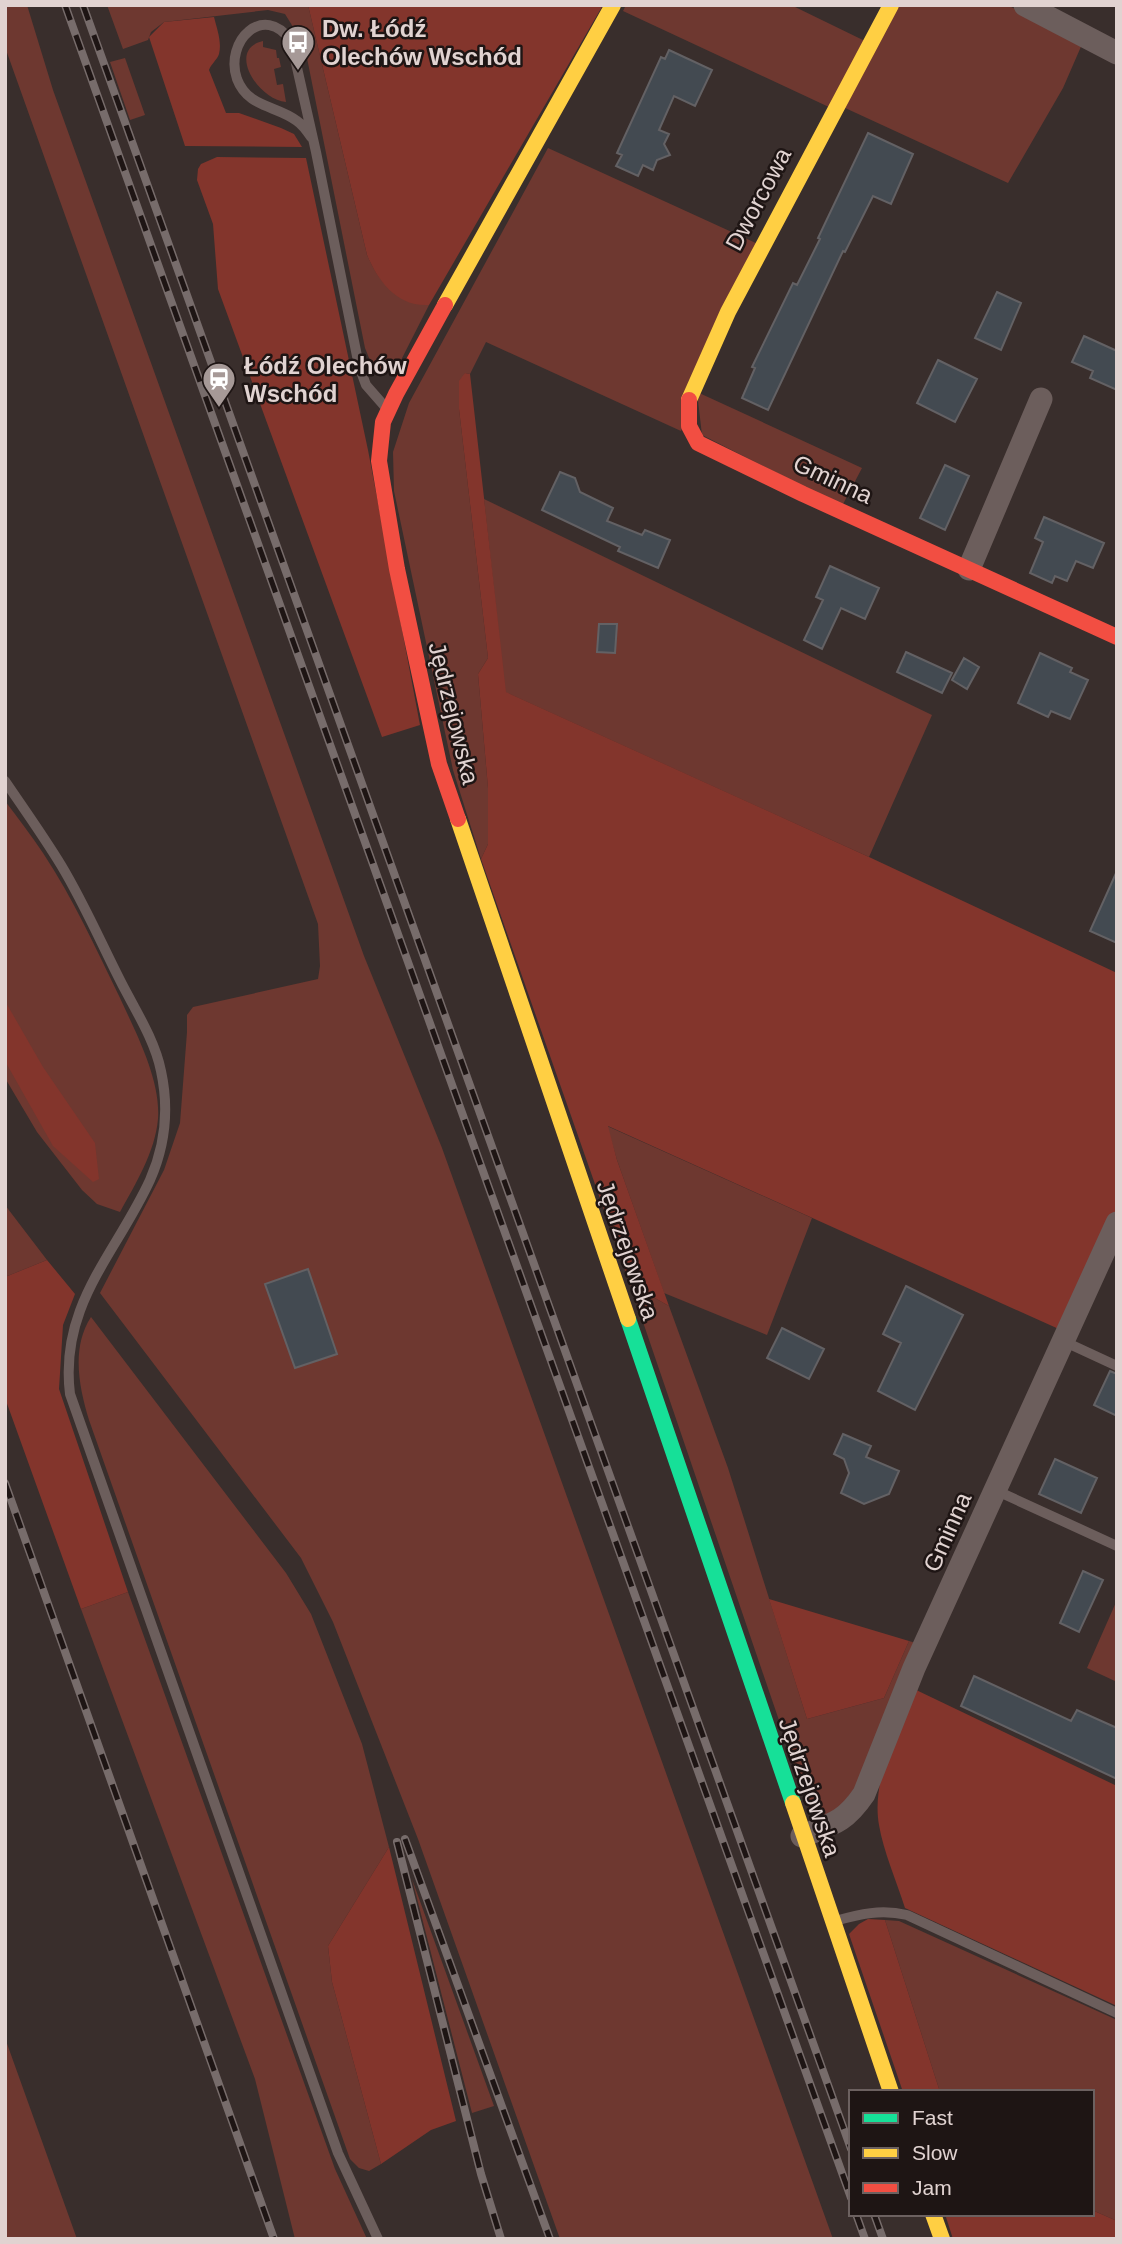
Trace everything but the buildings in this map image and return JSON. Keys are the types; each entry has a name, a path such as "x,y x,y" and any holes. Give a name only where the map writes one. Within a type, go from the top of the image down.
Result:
{"street":[{"path":"388,410 613,5"},
{"name":"Dworcowa","path":"688,424 687,405 690,393 728,312 891,5"},
{"path":"1025,5 1117,53"},
{"path":"969,569 1041,399"},
{"name":"Jędrzejowska","path":"388,410 380,435 381,474 397,569 439,764 890,2090"},
{"name":"Gminna","path":"688,424 691,436 698,443 803,495 1117,637"},
{"name":"Gminna","path":"802,1836 842,1820 864,1794 915,1668 1117,1223"},
{"path":"934,2216 942,2239"}],"lane":[{"path":"312,137 296,120 253,100 238,80 235,51 243,36 253,28 273,25 279,27 291,40 312,137 359,366 366,385 388,410"},
{"path":"5,781 61,866 136,1012 161,1069 166,1102 160,1151 150,1180 86,1292 70,1341 67,1369 70,1394 338,2153 378,2239"},
{"path":"1063,1341 1117,1366"},
{"path":"995,1490 1117,1546"},
{"path":"832,1922 864,1913 890,1911 907,1915 1117,2012"}],"shaded area":[{"path":"5,5 27,5 53,90 364,956 442,1148 833,2239 560,2239 418,1839 333,1622 301,1558 100,1293 164,1170 180,1123 187,1015 193,1007 318,979 318,924 5,47"},
{"path":"107,5 308,5 367,255 379,276 391,289 429,305 397,368 375,367 365,348 306,53 285,14 268,10 164,22 151,32 148,40 123,49"},
{"path":"308,5 603,5 429,305 407,302 398,297 383,283 367,255"},
{"path":"626,5 791,5 867,42 831,108 623,11"},
{"path":"896,5 1007,5 1083,42 1063,88 1008,183 843,107"},
{"path":"214,17 220,49 209,70 226,113 239,113 281,128 294,134 302,147 185,146 149,37 164,22"},
{"path":"263,41 263,47 276,50 281,67 274,69 277,85 283,84 286,102 265,93 250,74 247,54 252,46"},
{"path":"125,58 145,115 130,120 110,62"},
{"path":"548,148 758,244 681,431 486,342 470,374 465,373 459,409 488,658 478,674 488,788 488,844 481,859 453,770 394,491 393,452 409,403"},
{"path":"217,157 306,158 368,450 420,725 382,737 218,289 213,224 197,180 201,164"},
{"path":"465,373 470,374 506,692 1117,973 1117,1210 1061,1330 608,1126 617,1160 669,1306 630,1284 481,859 488,844 488,788 478,674 488,658 459,409 459,381"},
{"path":"697,392 862,468 842,506 702,435"},
{"path":"484,499 932,715 869,857 505,692"},
{"path":"5,801 43,853 74,906 133,1026 152,1073 158,1104 156,1131 144,1167 120,1212 97,1204 82,1190 37,1132 5,1078"},
{"path":"5,1001 43,1067 95,1143 99,1179 93,1182 53,1146 5,1061"},
{"path":"607,1126 812,1218 767,1335 664,1293"},
{"path":"5,1205 47,1260 5,1277"},
{"path":"47,1260 75,1294 63,1325 59,1389 128,1592 81,1609 5,1398 5,1277"},
{"path":"630,1284 669,1306 728,1468 807,1719 884,1698 909,1641 919,1644 868,1769 840,1813 813,1820"},
{"path":"91,1317 286,1573 311,1614 362,1744 389,1847 328,1946 332,1982 381,2164 369,2171 359,2168 350,2159 89,1420 80,1381 79,1355 85,1329"},
{"path":"128,1592 335,2169 367,2239 295,2239 255,2079 81,1609"},
{"path":"769,1599 909,1641 884,1698 807,1719"},
{"path":"1117,1600 1117,1682 1087,1668"},
{"path":"912,1688 1117,1786 1117,2006 905,1908 884,1845 878,1808 887,1755"},
{"path":"389,1847 456,2121 431,2130 381,2164 332,1982 328,1946"},
{"path":"412,1879 494,2106 472,2113"},
{"path":"868,1919 885,1920 939,2090 902,2090 849,1934"},
{"path":"885,1920 899,1921 1117,2020 1117,2221 1094,2211 1094,2090 939,2090"},
{"path":"5,2038 77,2239 5,2239"},
{"path":"1094,2211 1117,2221 1117,2239 953,2239 946,2216 1094,2216"}],"railway":[{"path":"65,5 849,2192"},
{"path":"83,5 849,2143"},
{"path":"5,1483 274,2239"},
{"path":"405,1839 550,2239"},
{"path":"397,1842 481,2174 501,2239"},
{"path":"857,2216 865,2239"},
{"path":"875,2216 883,2239"}],"traffic: fast":[{"path":"628,1319 793,1803"}],"traffic: slow":[{"path":"445,305 613,5"},
{"path":"689,400 728,312 891,5"},
{"path":"458,819 628,1319"},
{"path":"793,1803 890,2090"},
{"path":"934,2216 942,2239"}],"traffic: jam":[{"path":"445,305 383,422 379,461 397,569 439,764 458,819"},
{"path":"689,400 689,426 698,443 803,494 1117,637"}],"place":[{"name":"Dw. Łódź Olechów Wschód","path":"298,72"},
{"name":"Łódź Olechów Wschód","path":"219,409"}]}
